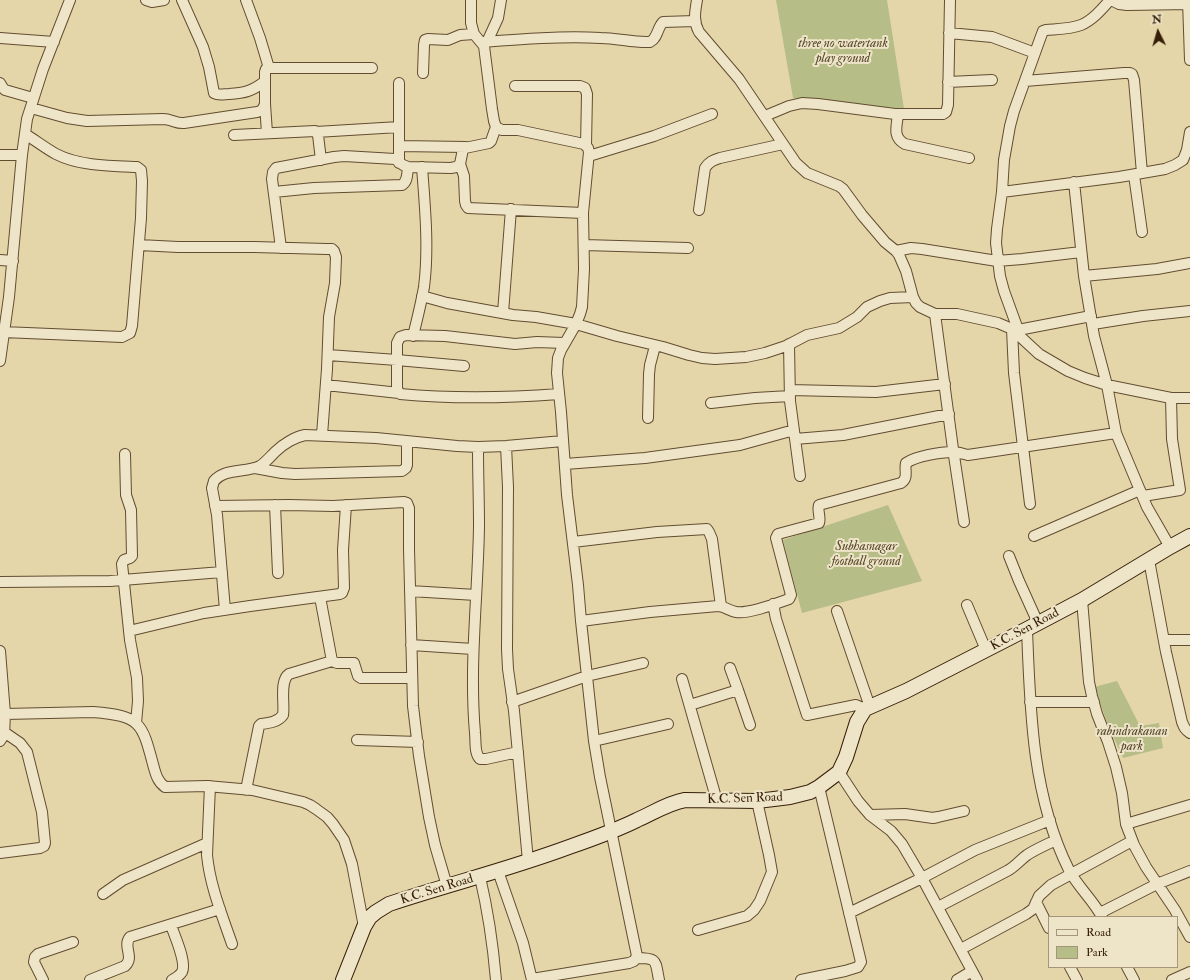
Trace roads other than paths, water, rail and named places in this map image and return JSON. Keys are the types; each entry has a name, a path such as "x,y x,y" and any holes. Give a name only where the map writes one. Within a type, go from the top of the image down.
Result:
{"street":[{"path":"0,361 9,297 25,134 32,103 45,62 70,0"},
{"path":"150,1 164,0"},
{"path":"182,0 203,47 214,93 220,95 243,93 256,88 264,82"},
{"path":"246,0 269,68"},
{"path":"471,0 471,23 474,34 484,42 572,37 650,42 654,40 659,27 663,22 694,21"},
{"path":"399,146 466,147 489,143 491,141 496,127 492,109 484,42 498,18 501,0"},
{"path":"698,0 694,21 699,32 739,78 796,163 807,173 839,186 866,221 885,242 896,251 906,271 913,297 920,307 935,314 957,314 998,323 1016,332 1039,354 1068,371 1085,378 1107,385 1171,398 1190,398"},
{"path":"764,116 789,106 802,103 898,114 943,114 947,109 950,0"},
{"path":"1030,504 1014,373 1016,332 1004,292 997,261 996,243 1004,160 1014,110 1043,31 1081,25 1097,15 1111,0 1127,5 1189,3 1190,60"},
{"path":"949,33 992,37 1035,53"},
{"path":"424,73 425,40 451,40 460,35 474,34"},
{"path":"0,38 54,42"},
{"path":"267,133 264,82 264,72 266,69 372,68"},
{"path":"1025,81 1124,72 1132,74 1134,80 1142,232"},
{"path":"948,82 992,80"},
{"path":"0,83 6,90 32,103 67,118 77,120 99,121 169,119 180,124 257,112 264,108 265,104"},
{"path":"274,192 314,188 402,185 406,180 399,146 399,83"},
{"path":"498,871 523,943 532,980 585,975 629,963 634,961 636,958 637,953 625,903 594,741 567,495 556,373 564,343 576,324 582,307 584,269 583,213 589,156 589,150 586,146 587,94 585,88 580,86 515,86"},
{"path":"589,156 654,136 712,114"},
{"path":"898,114 896,136 900,141 905,144 969,158"},
{"path":"234,134 312,130 316,132 399,127"},
{"path":"496,127 502,130 518,130 586,146"},
{"path":"316,132 318,135 320,160"},
{"path":"1002,192 1166,169 1183,160 1189,151 1190,132"},
{"path":"3,332 116,337 127,336 130,333 132,326 141,218 141,170 137,167 108,166 72,160 55,154 25,134"},
{"path":"699,210 705,168 712,160 784,144"},
{"path":"466,147 463,150 460,164 464,173 467,207 583,213"},
{"path":"0,155 22,155"},
{"path":"281,248 272,174 276,168 344,156 390,158 404,165 422,167 451,168 460,164"},
{"path":"413,336 422,296 425,267 426,216 422,167"},
{"path":"1074,182 1084,276 1094,336 1107,385 1116,433 1147,507 1170,547"},
{"path":"504,313 511,209"},
{"path":"138,245 189,248 254,247 332,249 335,254 335,283 329,317 328,355 322,436"},
{"path":"584,245 688,248"},
{"path":"896,251 911,248 922,249 997,261 1022,260 1081,252"},
{"path":"0,260 12,261"},
{"path":"1084,276 1157,269 1190,263"},
{"path":"422,296 446,303 576,324 689,355 715,359 746,357 765,353 807,335 839,328 857,317 867,307 880,301 890,298 913,297"},
{"path":"1016,332 1092,320 1190,311"},
{"path":"935,314 964,522"},
{"path":"399,393 397,388 397,342 402,336 444,336 515,344 537,342 564,343"},
{"path":"789,344 790,393 800,476"},
{"path":"648,418 649,374 655,346"},
{"path":"328,355 464,366"},
{"path":"711,403 790,393 876,392 945,384"},
{"path":"326,385 400,394 465,398 522,397 559,394"},
{"path":"1034,536 1142,493 1180,490 1172,439 1171,398"},
{"path":"565,464 645,458 740,445 794,435 843,435 949,414"},
{"path":"581,621 650,612 721,606 735,612 741,612 789,599 791,595 776,538 778,534 819,523 819,505 904,482 906,463 913,459 954,452 968,454 1116,433"},
{"path":"224,610 218,529 212,488 212,484 222,474 255,468 267,461 277,450 299,436 305,435 376,438 407,442 478,447 563,441"},
{"path":"255,468 295,474 402,471 407,465 407,442"},
{"path":"506,446 508,487 508,669 518,752 528,861"},
{"path":"478,447 479,527 474,649 474,723 477,755 480,759 483,759 518,752"},
{"path":"125,454 126,495 131,510 132,556 122,562 129,631 138,689 136,723"},
{"path":"215,506 407,503 409,508 413,706 429,818 447,886"},
{"path":"275,505 278,573"},
{"path":"129,631 204,613 338,595 342,593 344,584 343,532 346,505"},
{"path":"573,542 657,532 707,529 712,539 721,606"},
{"name":"K.C. Sen Road","path":"343,980 364,927 370,917 382,908 404,899 480,877 567,848 611,831 678,801 757,801 790,797 810,792 839,772 846,757 857,722 868,708 906,691 1082,600 1190,536"},
{"path":"1009,556 1019,581 1032,626 1030,702 1036,762 1056,840 1071,873 1101,915 1157,884 1190,871"},
{"path":"1149,560 1164,640 1182,722 1184,727 1190,733"},
{"path":"0,582 124,580 222,572"},
{"path":"410,591 476,595"},
{"path":"320,597 332,661"},
{"path":"1082,600 1089,682 1094,702 1116,767 1122,793 1126,824 1132,841 1146,867 1175,910 1190,936"},
{"path":"773,604 776,619 807,715 856,705 868,708"},
{"path":"967,605 986,650"},
{"path":"837,611 868,708"},
{"path":"1164,640 1190,640"},
{"path":"411,645 474,649"},
{"path":"0,651 3,715 2,737 20,743 27,752 42,812 45,843 44,846 40,848 0,853"},
{"path":"246,790 259,726 261,724 277,720 283,715 283,683 286,676 332,661 337,663 354,663 358,676 361,678 412,678"},
{"path":"512,702 587,676 643,663"},
{"path":"730,668 750,725"},
{"path":"682,680 717,801"},
{"path":"690,705 738,690"},
{"path":"1030,702 1094,702"},
{"path":"3,715 93,712 119,715 136,723 142,730 157,777 163,786 210,786 246,790 310,805 333,824 344,840 352,864 364,927"},
{"path":"594,741 668,724"},
{"path":"357,740 418,742"},
{"path":"839,772 858,801 870,815 897,837 922,878 975,976 957,980"},
{"path":"210,786 207,855 210,873 220,909 232,944"},
{"path":"801,980 845,971 858,967 861,962 819,787"},
{"path":"698,930 747,916 754,910 760,901 772,872 757,801"},
{"path":"1126,824 1190,806"},
{"path":"870,815 905,814 933,818 964,811"},
{"path":"849,913 922,878 975,850 1050,820"},
{"path":"938,907 1008,871 1015,867 1018,862 1027,855 1056,840"},
{"path":"961,949 1026,914 1033,909 1039,896 1051,885 1132,841"},
{"path":"103,894 123,880 208,843"},
{"path":"480,877 487,907 495,959 496,980"},
{"path":"1036,902 1048,926"},
{"path":"90,980 125,966 128,963 128,938 220,909"},
{"path":"171,924 184,966 180,974 172,980"},
{"path":"43,980 34,962 35,957 38,954 73,942"},
{"path":"636,958 650,958 654,960 659,980"},
{"path":"1071,968 1077,980"},
{"path":"1128,968 1134,980"},
{"path":"1172,980 1190,972"}],"park label":[{"name":"three no watertank play ground","path":"843,52"},
{"name":"Subhasnagar football ground","path":"866,554"},
{"name":"rabindrakanan park","path":"1132,740"}]}
